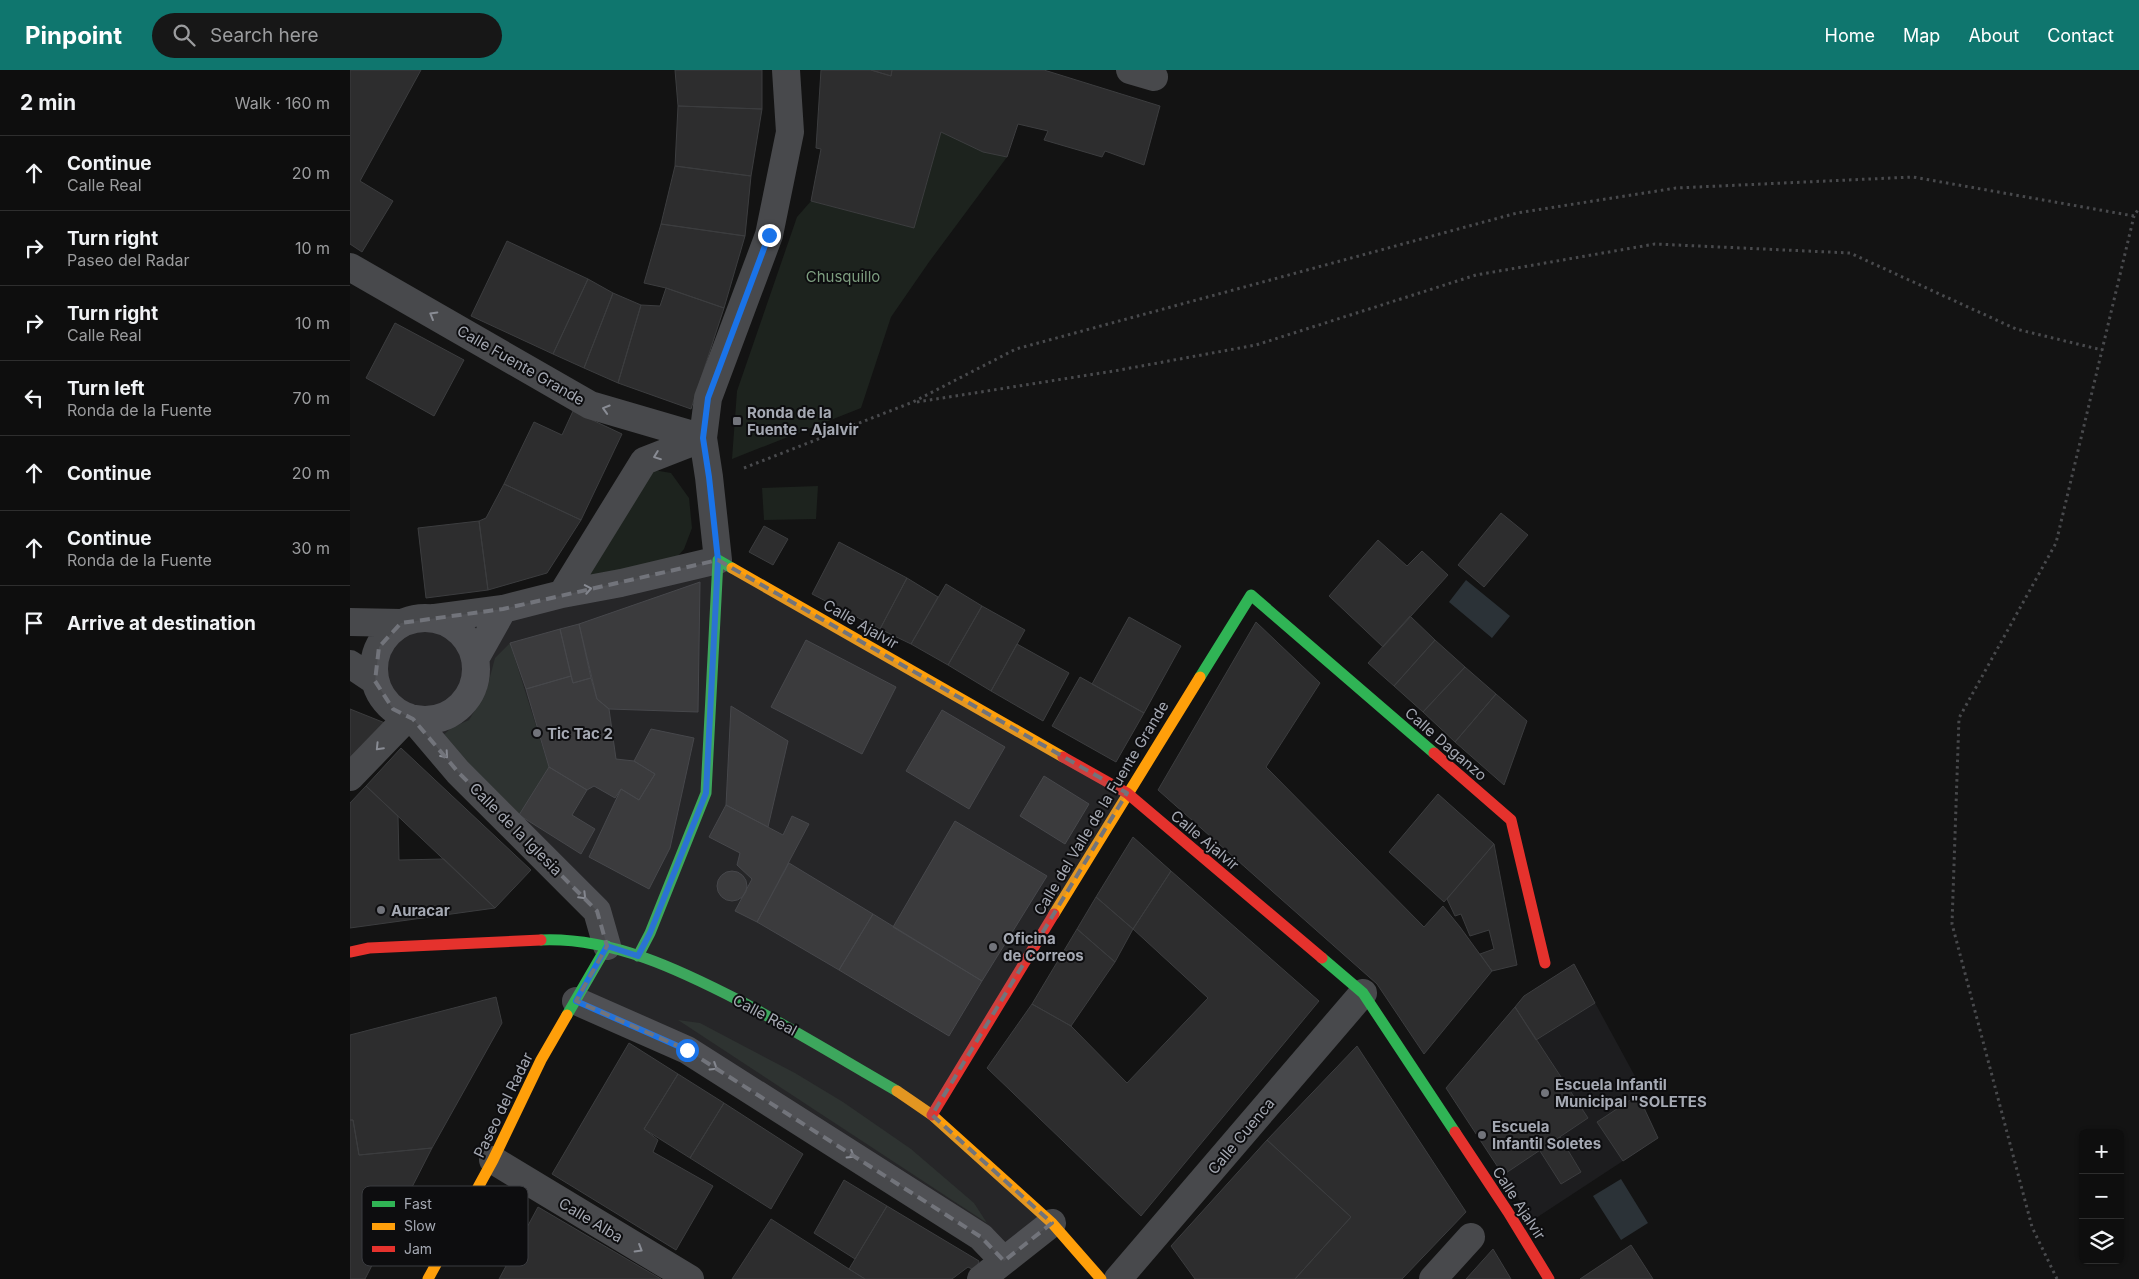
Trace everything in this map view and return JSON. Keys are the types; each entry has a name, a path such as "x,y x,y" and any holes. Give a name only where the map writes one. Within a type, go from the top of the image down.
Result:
{"street":[{"path":"638,956 650,933 706,793 718,560 703,438 708,398 769,235 790,132 786,70"},
{"name":"Calle Fuente Grande","path":"350,267 590,405 703,438"},
{"path":"562,594 644,461 703,438"},
{"path":"434,618 451,624 464,635 473,649 477,666 475,682 468,698 456,710 442,717 424,720 410,718 394,709 382,696 375,681 374,664 379,647 388,633 402,623 418,618 434,618 503,609 562,594 621,583 718,560"},
{"name":"Calle Ajalvir","path":"718,560 1127,793 1363,992 1508,1212 1549,1279"},
{"name":"Calle del Valle de la Fuente Grande","path":"932,1115 1127,793 1251,595"},
{"name":"Calle Daganzo","path":"1251,595 1511,820 1545,963"},
{"path":"475,659 503,609"},
{"path":"350,622 402,623"},
{"path":"350,664 375,681"},
{"path":"350,777 410,718"},
{"name":"Calle de la Iglesia","path":"410,718 458,772 597,911 607,946"},
{"name":"Calle Real","path":"350,952 369,948 565,939 607,946 686,973 789,1027 898,1092 932,1115 1052,1223 1101,1279"},
{"name":"Paseo del Radar","path":"479,1186 541,1060 607,946"},
{"name":"Calle Cuenca","path":"1118,1279 1363,992"},
{"path":"576,1001 687,1050 980,1237 1004,1261"},
{"name":"Calle Alba","path":"493,1160 690,1279"},
{"path":"981,1279 1052,1223"},
{"path":"1433,1279 1471,1237"},
{"name":"Paseo del Radar","path":"428,1279 435,1266"}],"path":[{"path":"736,471 913,402 1016,349 1517,212 1676,188 1913,177 2134,216"},
{"path":"2057,1279 2032,1227 1952,924 1959,718 2056,542 2134,216 2139,208"},
{"path":"913,402 1114,371 1256,345 1476,275 1655,244 1850,254 2016,330 2102,350"}],"highlighted area":[{"path":"718,560 1127,793 932,1115 1052,1223 1004,1261 981,1237 687,1050 576,1001 607,946 597,911 458,772 413,719 393,709 375,681 379,647 401,623 503,609"}],"shaded area":[{"path":"1466,580 1510,616 1492,638 1449,602"},
{"name":"Escuela Infantil Municipal \"SOLETES","path":"1574,964 1643,1091 1638,1095 1658,1138 1533,1220 1446,1088 1524,996"},
{"path":"1621,1179 1648,1223 1621,1240 1593,1196"}],"green space":[{"name":"Chusquillo","path":"941,132 1007,157 929,262 891,317 861,408 732,459 737,391 797,217 811,201 914,228"},
{"path":"648,469 671,473 689,498 692,528 684,549 672,563 586,581"},
{"path":"818,486 816,519 764,520 762,488"},
{"path":"510,643 549,767 516,821 438,740 451,728 469,720 486,692 495,658"},
{"path":"678,1020 700,1023 795,1073 843,1102 911,1149 974,1203 987,1223"}],"building":[{"path":"350,70 421,70 360,181 393,201 362,252 350,244"},
{"path":"675,70 762,70 762,109 678,106"},
{"path":"821,70 871,70 891,76 892,70 1044,70 1160,106 1144,165 1105,151 1102,157 1044,140 1048,131 1018,124 1007,157 983,152 941,132 914,228 811,201 821,149 816,148"},
{"path":"871,70 892,70 891,76"},
{"path":"678,106 762,109 751,176 675,166"},
{"path":"675,166 751,176 745,236 661,224"},
{"path":"661,224 745,236 724,308 666,288 644,283"},
{"path":"507,241 588,279 553,354 471,316"},
{"path":"588,279 613,293 584,368 553,354"},
{"path":"666,288 724,308 691,409 618,383 641,305 660,306"},
{"path":"613,293 641,305 618,383 584,368"},
{"path":"395,323 464,360 434,416 366,378"},
{"path":"573,411 622,434 581,520 504,484 534,422 562,435"},
{"path":"504,484 581,520 547,573 488,590 479,521 486,518"},
{"path":"1501,513 1528,535 1484,587 1458,565"},
{"path":"479,521 488,590 426,598 418,528"},
{"path":"764,526 788,539 773,565 749,552"},
{"path":"1378,540 1407,566 1422,551 1448,575 1383,647 1329,596"},
{"path":"839,542 907,578 880,629 812,594"},
{"path":"907,578 938,597 911,644 880,629"},
{"path":"700,582 698,712 609,709 597,699 579,624"},
{"path":"946,584 982,606 948,665 911,644"},
{"path":"982,606 1025,630 991,691 948,665"},
{"path":"1410,616 1435,640 1394,686 1368,663"},
{"path":"1129,617 1181,646 1144,713 1092,684"},
{"path":"1256,622 1320,683 1266,767 1424,927 1443,906 1492,971 1424,1054 1377,984 1158,790"},
{"path":"579,624 591,678 573,683 560,629"},
{"path":"560,629 571,676 526,689 510,643"},
{"path":"806,640 896,687 862,754 771,707"},
{"path":"1435,640 1465,667 1423,712 1394,686"},
{"path":"1017,644 1069,673 1043,721 991,691"},
{"path":"1465,667 1496,694 1455,742 1423,712"},
{"path":"571,676 573,683 591,678 597,699 609,709 616,759 634,761 655,774 639,800 621,789 615,798 594,786 587,790 549,767 526,689"},
{"path":"1080,677 1144,713 1116,762 1052,726"},
{"path":"1496,694 1527,721 1504,785 1455,742"},
{"path":"731,706 788,741 768,827 726,805"},
{"path":"350,709 385,723 350,758"},
{"path":"942,710 1005,747 969,809 906,771"},
{"path":"651,729 694,738 670,848 649,889 589,857 621,789 639,800 655,774 634,761"},
{"path":"401,748 531,870 495,908 366,786"},
{"path":"549,767 587,790 572,815 595,829 581,854 519,815"},
{"path":"1044,776 1089,804 1065,844 1020,816"},
{"path":"366,786 398,816 399,860 444,859 495,908 350,928 350,803"},
{"path":"1438,794 1494,844 1444,902 1389,852"},
{"path":"726,805 783,835 792,816 809,824 757,922 735,911 752,879 737,865 740,853 709,837"},
{"path":"955,821 1047,876 982,981 893,927"},
{"path":"1133,837 1171,871 1133,929 1096,897"},
{"path":"1494,844 1517,965 1492,971 1480,954 1494,949 1489,930 1470,936 1461,914 1455,916 1447,899"},
{"path":"789,863 873,914 839,970 757,922"},
{"path":"732,871 742,876 747,886 742,896 732,901 722,896 717,886 722,876"},
{"path":"1171,871 1319,1001 1141,1216 987,1068 1032,1004 1071,1026 1127,1083 1208,998 1133,929"},
{"path":"1096,897 1133,929 1115,962 1077,929"},
{"path":"873,914 982,981 949,1036 839,970"},
{"path":"1077,929 1115,962 1071,1026 1032,1004"},
{"path":"1574,964 1595,1003 1536,1040 1515,1007 1524,996"},
{"path":"496,997 502,1023 432,1148 359,1155 353,1120 350,1120 350,1035"},
{"path":"1515,1007 1588,1118 1503,1175 1446,1088"},
{"path":"629,1043 678,1074 644,1129 658,1140 653,1152 713,1186 676,1250 552,1174"},
{"path":"1357,1046 1466,1212 1402,1279 1295,1279 1351,1217 1267,1140"},
{"path":"678,1074 724,1103 690,1158 644,1129"},
{"path":"1638,1095 1658,1138 1623,1161 1597,1122"},
{"path":"724,1103 803,1154 771,1209 690,1158"},
{"path":"350,1120 353,1120 359,1155 432,1148 413,1186 362,1186 362,1266 372,1266 365,1279 350,1279"},
{"path":"1560,1137 1581,1172 1561,1184 1540,1151"},
{"path":"1267,1140 1351,1217 1295,1279 1195,1279 1171,1246"},
{"path":"844,1180 887,1206 855,1259 814,1233"},
{"path":"887,1206 979,1261 976,1271 968,1267 952,1279 865,1279 849,1269"},
{"path":"538,1207 661,1279 499,1279 506,1266 528,1266 528,1225"},
{"path":"771,1219 849,1269 865,1279 732,1279"},
{"path":"1631,1245 1653,1279 1580,1279"},
{"path":"1493,1249 1511,1279 1466,1279"}],"traffic: fast":[{"path":"638,956 650,933 706,793 718,560 732,568"},
{"path":"1200,677 1251,595 1434,753"},
{"path":"541,940 567,940 619,950 645,958 694,978 742,1002 897,1091"},
{"path":"567,1015 607,946"},
{"path":"1322,958 1363,993 1455,1132"}],"traffic: slow":[{"path":"732,568 1063,757"},
{"path":"1054,914 1200,677"},
{"path":"479,1186 541,1060 567,1015"},
{"path":"897,1091 932,1115 1052,1223 1101,1279"},
{"path":"428,1279 435,1266"}],"traffic: jam":[{"path":"1434,753 1511,820 1545,963"},
{"path":"1063,757 1127,793 1322,958"},
{"path":"932,1115 1054,914"},
{"path":"350,952 369,948 541,940"},
{"path":"1455,1132 1508,1212 1549,1279"}],"place":[{"name":"Ronda de la Fuente - Ajalvir","path":"737,421"},
{"name":"Tic Tac 2","path":"537,733"},
{"name":"Auracar","path":"381,910"},
{"name":"Oficina de Correos","path":"993,947"},
{"name":"Escuela Infantil Municipal \"SOLETES","path":"1545,1093"},
{"name":"Escuela Infantil Soletes","path":"1482,1135"}],"route":[{"path":"687,1050 576,1001 607,946 638,956 650,933 706,793 718,560 703,438 708,398 769,235"}]}
